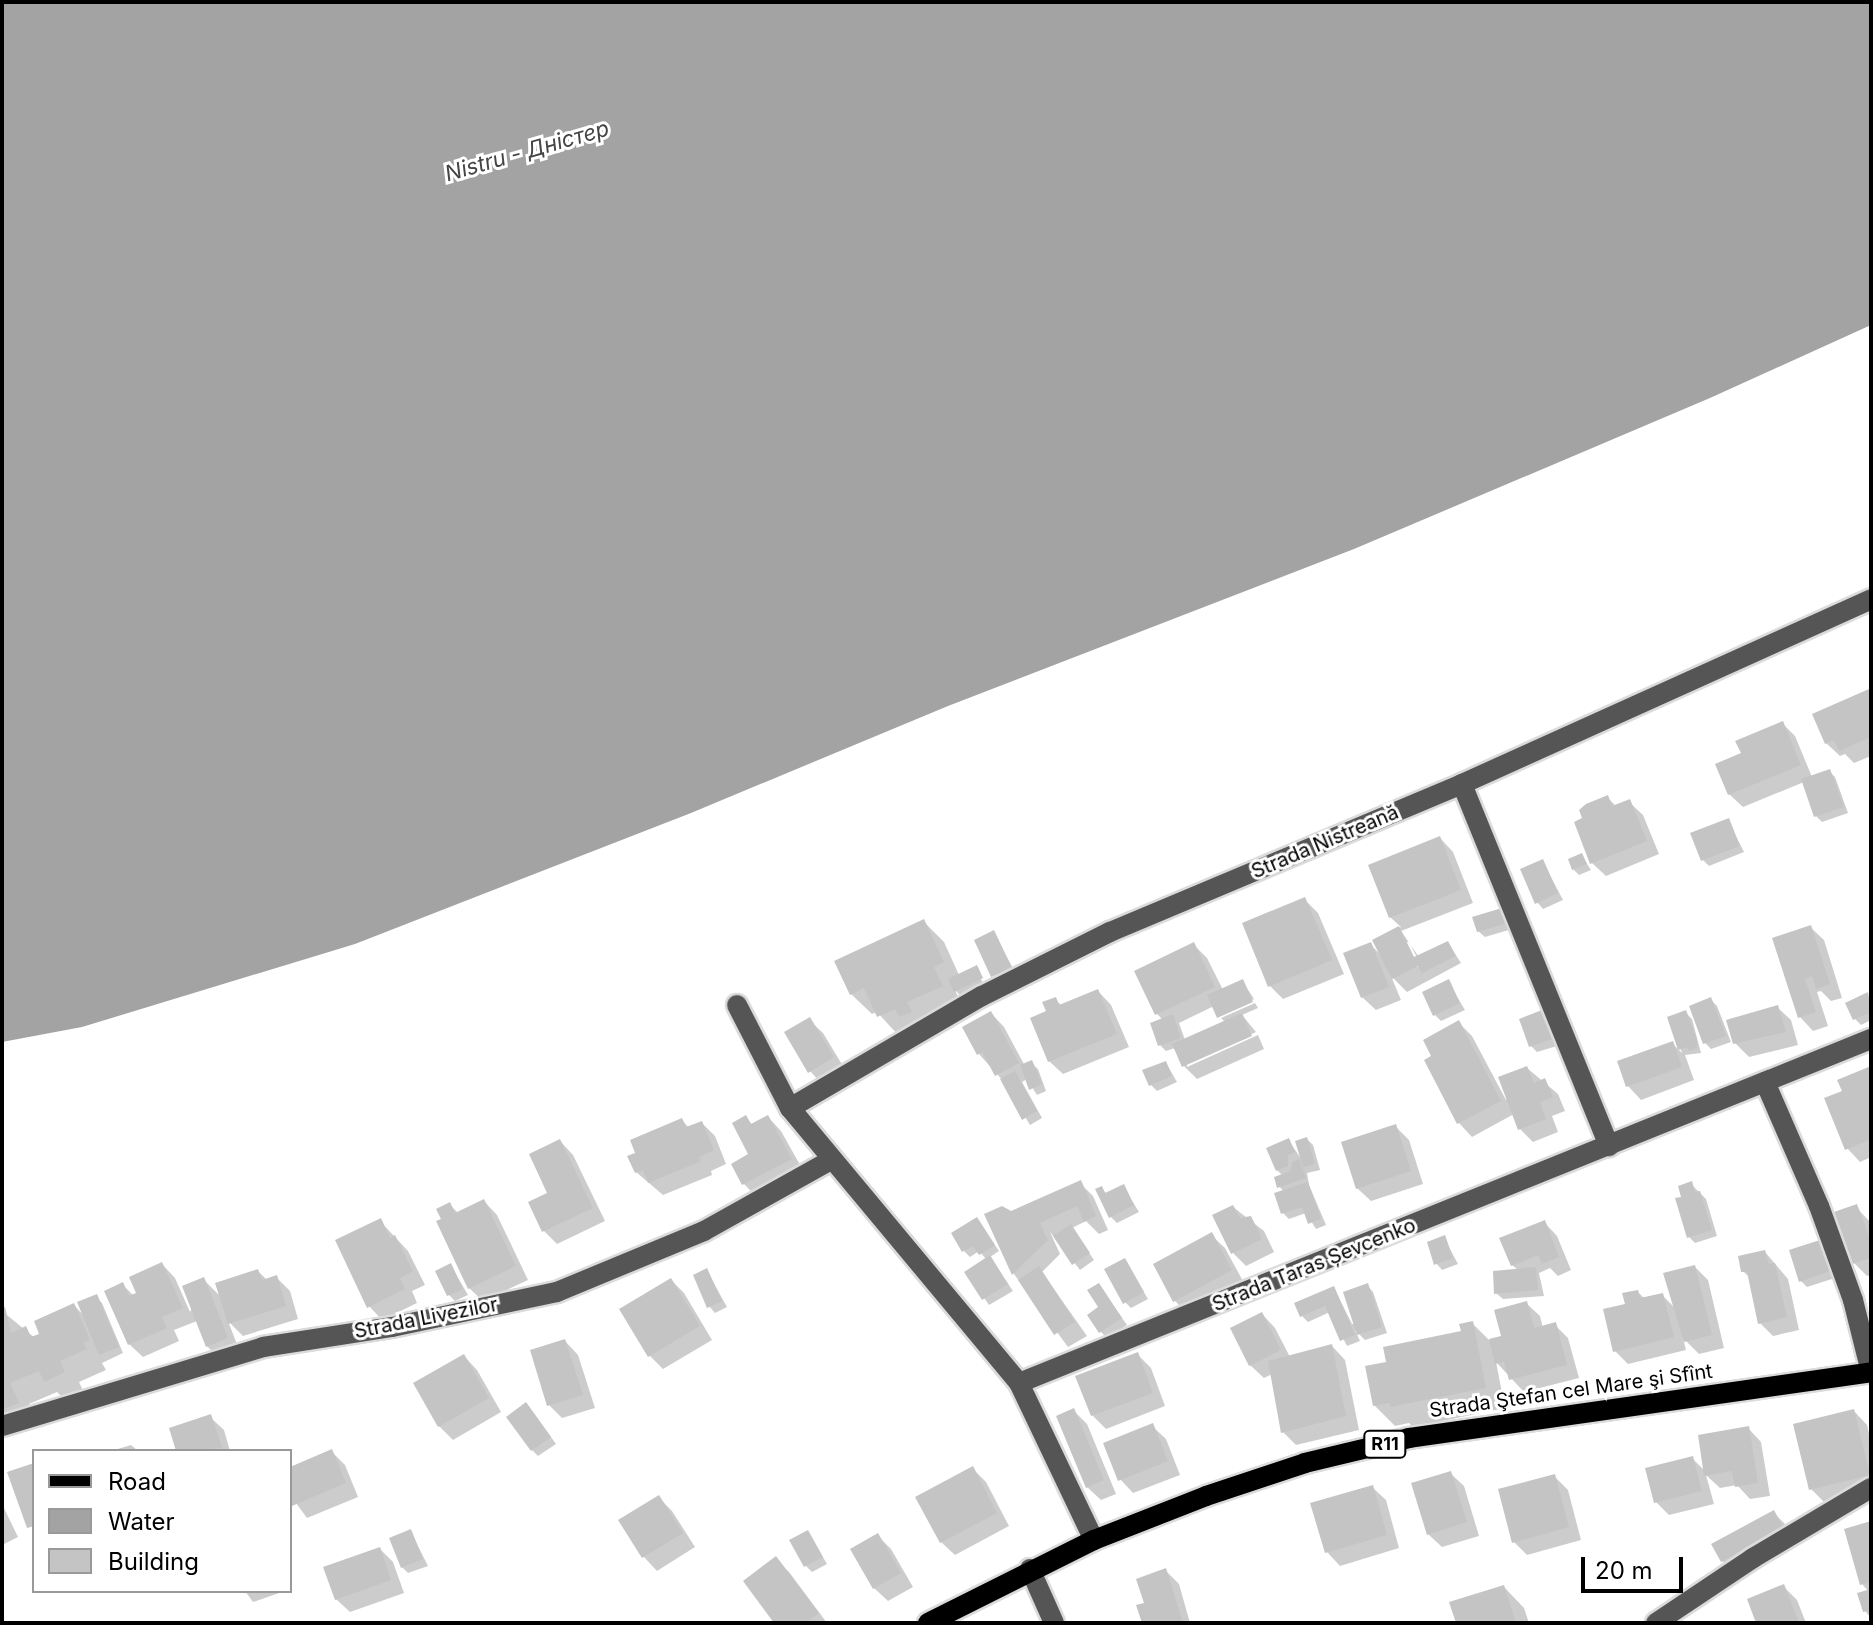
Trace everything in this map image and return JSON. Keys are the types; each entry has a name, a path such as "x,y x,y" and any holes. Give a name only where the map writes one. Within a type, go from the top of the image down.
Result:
{"main road":[{"name":"Strada Ştefan cel Mare şi Sfînt","path":"928,1623 1030,1569 1094,1540 1206,1496 1305,1463 1409,1438 1871,1372"}],"street":[{"name":"Strada Nistreană","path":"790,1108 982,996 1081,946 1462,784 1871,599"},
{"path":"1462,784 1609,1146"},
{"path":"737,1005 790,1108 1019,1383 1094,1540"},
{"name":"Strada Taras Șevcenko","path":"1019,1383 1871,1039"},
{"path":"1765,1082 1819,1206 1853,1300 1871,1372"},
{"name":"Strada Livezilor","path":"2,1426 263,1347 392,1327 557,1292 704,1231 831,1160"},
{"path":"1656,1623 1753,1558 1871,1488"},
{"path":"1030,1569 1054,1623"}],"water":[{"name":"Nistru - Дністер","path":"3,2 1871,2 1871,325 1710,398 1354,549 948,706 691,813 355,944 82,1027 2,1042"}],"building":[{"path":"1869,689 1871,737 1839,751 1834,740 1825,744 1812,714"},
{"path":"1783,721 1801,765 1728,795 1715,764 1741,753 1735,741"},
{"path":"1830,769 1844,807 1814,817 1801,779"},
{"path":"1608,795 1612,806 1630,799 1647,841 1590,864 1574,822 1582,818 1579,810 1586,804"},
{"path":"1729,818 1740,846 1701,861 1690,833"},
{"path":"1440,836 1461,890 1389,918 1368,865"},
{"path":"1582,853 1587,864 1572,870 1568,859"},
{"path":"1543,859 1558,893 1535,904 1520,869"},
{"path":"1305,897 1332,960 1268,987 1242,923"},
{"path":"1502,908 1507,923 1477,932 1472,917"},
{"path":"924,919 944,962 934,967 943,986 907,1002 912,1012 899,1017 895,1009 877,1017 864,988 850,995 834,961"},
{"path":"1811,925 1830,984 1816,989 1812,976 1805,979 1816,1012 1798,1018 1772,938"},
{"path":"1399,926 1414,957 1448,941 1456,956 1422,973 1418,966 1392,979 1372,940"},
{"path":"994,930 1012,968 991,977 974,940"},
{"path":"1194,942 1215,987 1155,1015 1134,971"},
{"path":"1371,942 1389,987 1361,998 1343,953"},
{"path":"977,965 983,978 954,992 948,979"},
{"path":"1243,979 1253,1002 1217,1018 1207,995"},
{"path":"1449,979 1460,1003 1433,1016 1422,992"},
{"path":"1098,989 1117,1034 1048,1062 1030,1018 1046,1011 1042,1002 1056,997 1059,1005"},
{"path":"1868,992 1871,1012 1853,1020 1845,1003"},
{"path":"1711,997 1726,1036 1703,1044 1689,1006"},
{"path":"1778,1005 1786,1032 1733,1044 1726,1020"},
{"path":"1542,1010 1552,1039 1529,1047 1519,1019"},
{"path":"1686,1010 1697,1040 1697,1048 1689,1051 1687,1047 1678,1050 1667,1017"},
{"path":"991,1011 1019,1063 995,1076 982,1052 977,1055 962,1027"},
{"path":"1242,1013 1252,1036 1182,1067 1172,1044"},
{"path":"1173,1014 1181,1038 1158,1046 1150,1023"},
{"path":"810,1017 834,1057 808,1073 784,1032"},
{"path":"1459,1020 1501,1101 1457,1124 1424,1060 1431,1056 1423,1040"},
{"path":"1673,1041 1682,1067 1626,1087 1617,1061"},
{"path":"1032,1060 1042,1084 1029,1090 1020,1065"},
{"path":"1166,1061 1172,1076 1149,1086 1142,1070"},
{"path":"1527,1066 1534,1083 1545,1078 1553,1097 1540,1102 1546,1119 1518,1130 1498,1077"},
{"path":"1871,1066 1871,1139 1845,1150 1824,1098 1842,1091 1837,1080"},
{"path":"1015,1071 1037,1111 1022,1120 1000,1079"},
{"path":"746,1115 751,1124 768,1115 792,1159 742,1185 731,1164 748,1154 732,1123"},
{"path":"682,1118 686,1127 702,1121 714,1150 699,1157 701,1161 648,1183 643,1170 635,1173 627,1156 635,1153 630,1140"},
{"path":"1396,1124 1411,1171 1356,1189 1341,1142"},
{"path":"1307,1137 1315,1164 1303,1167 1295,1141"},
{"path":"1289,1138 1295,1152 1288,1155 1288,1166 1276,1171 1266,1148"},
{"path":"560,1139 593,1208 542,1232 528,1202 547,1193 529,1154"},
{"path":"1299,1159 1306,1178 1277,1188 1274,1177 1291,1171 1292,1162"},
{"path":"1081,1180 1096,1216 1084,1222 1077,1206 1040,1223 1048,1240 1012,1275 984,1214 1002,1206 1011,1211"},
{"path":"1692,1181 1695,1192 1700,1191 1712,1230 1687,1238 1675,1198 1681,1197 1678,1186"},
{"path":"1308,1182 1321,1219 1308,1224 1302,1207 1281,1214 1274,1193"},
{"path":"1124,1184 1134,1205 1109,1218 1095,1189 1102,1186 1105,1193"},
{"path":"484,1199 516,1266 468,1289 436,1221 441,1219 436,1209 450,1202 455,1213"},
{"path":"1857,1204 1871,1241 1871,1258 1852,1264 1834,1212"},
{"path":"1233,1205 1240,1218 1251,1216 1262,1239 1231,1254 1212,1215"},
{"path":"977,1217 995,1245 979,1255 973,1246 962,1252 951,1233"},
{"path":"381,1218 390,1238 395,1235 413,1271 400,1278 405,1289 367,1308 335,1240"},
{"path":"1545,1220 1559,1257 1542,1264 1538,1255 1511,1266 1499,1238"},
{"path":"1071,1224 1090,1253 1072,1265 1053,1236"},
{"path":"1212,1232 1232,1270 1173,1302 1153,1264"},
{"path":"1445,1235 1453,1258 1434,1265 1427,1242"},
{"path":"1823,1239 1833,1270 1799,1282 1789,1250"},
{"path":"1765,1250 1769,1264 1775,1263 1787,1317 1758,1324 1747,1272 1741,1272 1738,1256"},
{"path":"990,1255 1008,1284 982,1300 964,1272"},
{"path":"1125,1258 1144,1292 1123,1304 1104,1269"},
{"path":"162,1262 183,1308 162,1317 167,1328 128,1345 104,1291 123,1282 129,1296 136,1293 129,1277"},
{"path":"451,1263 463,1289 447,1296 435,1271"},
{"path":"1695,1265 1712,1335 1684,1342 1663,1273"},
{"path":"1039,1266 1075,1322 1054,1335 1018,1280"},
{"path":"1536,1267 1538,1290 1494,1294 1493,1271"},
{"path":"707,1268 722,1301 707,1308 693,1275"},
{"path":"258,1269 262,1280 277,1275 286,1306 228,1324 215,1283"},
{"path":"204,1277 228,1338 206,1347 182,1286"},
{"path":"671,1278 700,1326 648,1357 619,1309"},
{"path":"1099,1283 1122,1318 1099,1333 1087,1315 1098,1307 1087,1290"},
{"path":"1368,1283 1382,1327 1357,1335 1343,1292"},
{"path":"1334,1286 1355,1335 1340,1341 1325,1306 1300,1317 1294,1303"},
{"path":"1638,1290 1640,1298 1663,1293 1674,1337 1613,1352 1603,1309 1625,1304 1622,1293"},
{"path":"97,1294 119,1347 99,1355 77,1302"},
{"path":"1527,1301 1534,1328 1556,1322 1567,1365 1509,1380 1504,1362 1495,1364 1489,1339 1501,1336 1494,1310"},
{"path":"74,1303 90,1340 83,1343 87,1349 60,1361 65,1372 44,1382 39,1371 10,1383 19,1403 2,1410 2,1309 5,1307 11,1333 26,1326 31,1337 39,1334 34,1321"},
{"path":"1262,1312 1281,1350 1249,1366 1230,1328"},
{"path":"1473,1321 1486,1388 1390,1407 1390,1403 1373,1406 1365,1366 1386,1362 1383,1347 1461,1331 1459,1324"},
{"path":"565,1339 583,1395 547,1406 530,1350"},
{"path":"1332,1344 1346,1416 1281,1433 1268,1361"},
{"path":"1138,1352 1153,1393 1091,1416 1075,1376"},
{"path":"464,1354 489,1398 438,1427 413,1383"},
{"path":"526,1402 551,1437 531,1451 506,1417"},
{"path":"1074,1408 1104,1480 1086,1488 1056,1416"},
{"path":"1854,1409 1870,1475 1809,1490 1793,1424"},
{"path":"211,1414 222,1448 175,1449 169,1428"},
{"path":"1153,1423 1168,1461 1118,1481 1103,1443"},
{"path":"1749,1426 1758,1483 1735,1487 1732,1471 1704,1476 1698,1435"},
{"path":"332,1449 346,1483 292,1506 292,1466"},
{"path":"1693,1456 1702,1491 1654,1503 1645,1468"},
{"path":"32,1464 32,1527 27,1528 7,1472"},
{"path":"973,1466 997,1513 940,1543 915,1497"},
{"path":"1451,1471 1467,1522 1427,1535 1411,1483"},
{"path":"1555,1474 1569,1527 1512,1543 1498,1489"},
{"path":"1373,1485 1387,1535 1325,1553 1310,1503"},
{"path":"659,1495 683,1533 642,1558 618,1520"},
{"path":"1774,1510 1784,1529 1721,1562 1711,1544"},
{"path":"1871,1521 1871,1582 1860,1585 1844,1529"},
{"path":"411,1529 423,1559 401,1568 389,1538"},
{"path":"808,1530 823,1557 804,1567 789,1540"},
{"path":"878,1533 901,1573 873,1589 850,1549"},
{"path":"380,1547 391,1580 335,1600 323,1567"},
{"path":"776,1556 819,1613 805,1623 774,1623 743,1581"},
{"path":"1166,1568 1183,1623 1142,1623 1136,1605 1144,1603 1136,1579"},
{"path":"1784,1584 1799,1623 1756,1623 1747,1599"},
{"path":"1504,1585 1516,1623 1456,1623 1449,1602"},
{"path":"1871,1589 1871,1610 1863,1612 1857,1593"}]}
